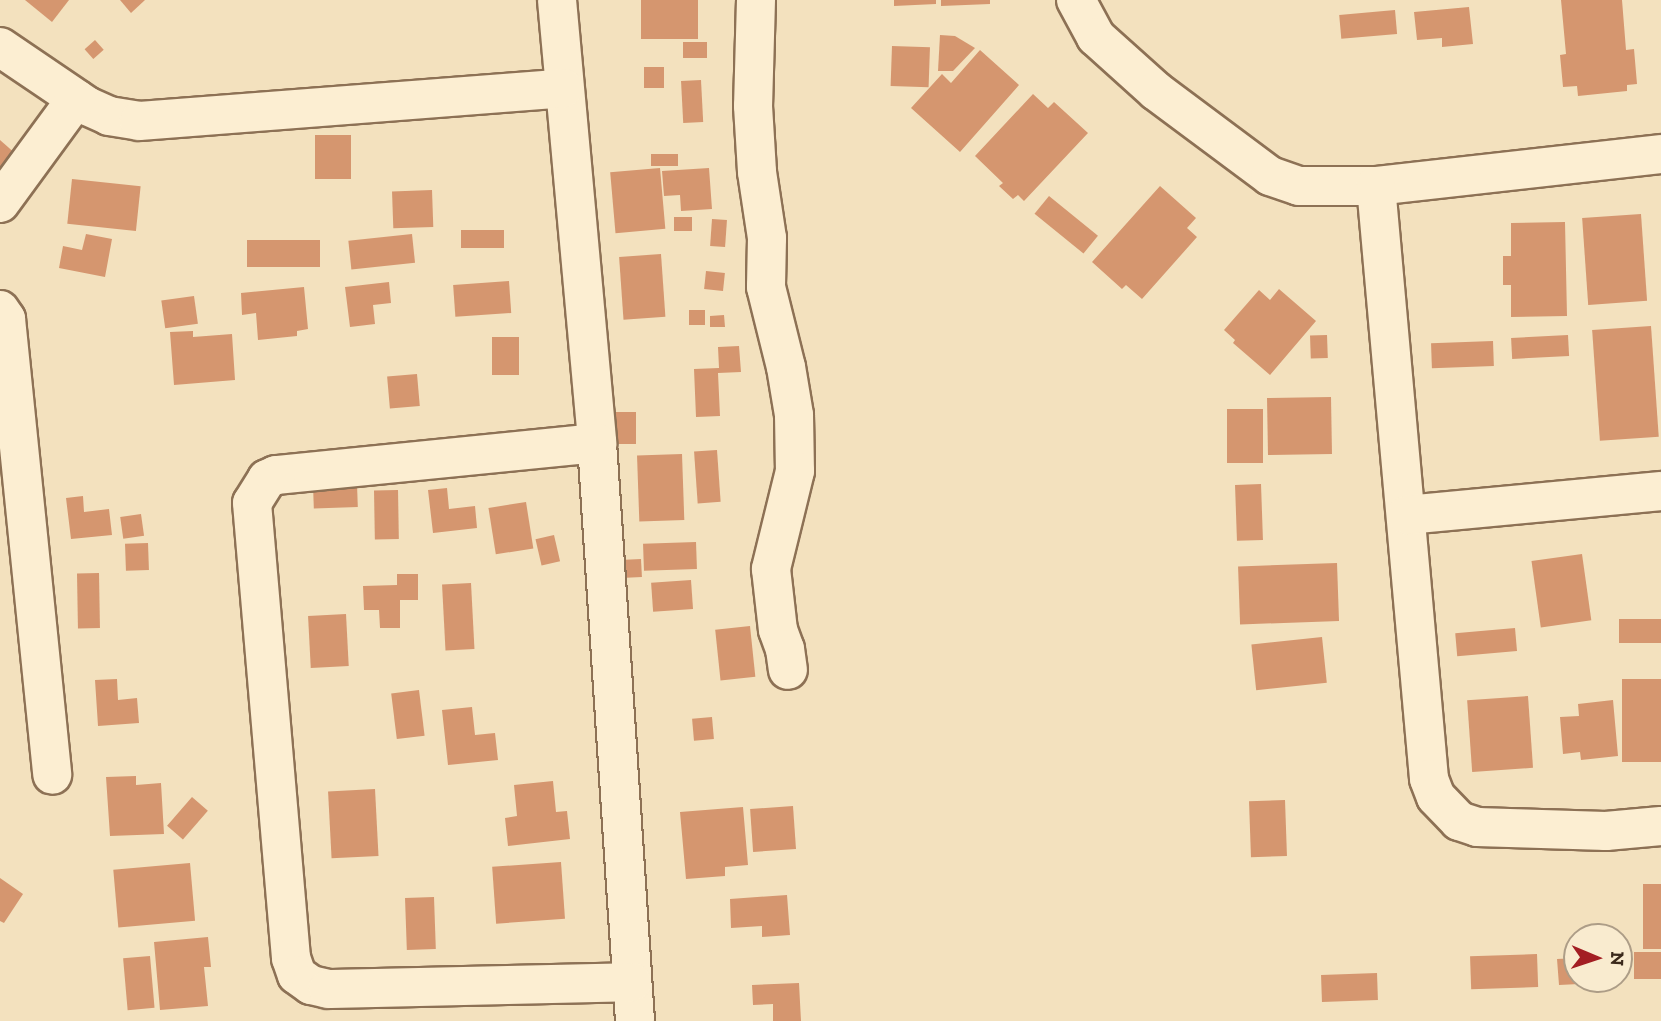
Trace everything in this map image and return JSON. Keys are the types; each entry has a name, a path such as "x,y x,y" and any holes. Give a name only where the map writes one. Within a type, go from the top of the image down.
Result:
{"street":[{"path":"557,0 597,443 635,1021"},
{"path":"757,0 753,106 757,172 767,239 766,287 786,367 794,415 795,471 771,569 778,630 785,649 788,670"},
{"path":"1076,0 1096,37 1146,82 1270,176 1299,186 1376,186 1661,154"},
{"path":"0,47 76,99 109,116 139,121 564,88"},
{"path":"0,203 76,99"},
{"path":"1376,186 1429,779 1436,797 1446,811 1459,821 1477,827 1606,831 1661,826"},
{"path":"0,310 6,319 52,775"},
{"path":"597,443 276,475 267,479 253,503 291,958 297,975 311,985 328,989 632,982"},
{"path":"1407,515 1661,491"}],"building":[{"path":"25,0 69,0 52,22"},
{"path":"120,0 145,0 131,13"},
{"path":"641,0 698,0 698,39 641,39"},
{"path":"894,0 936,0 936,4 894,6"},
{"path":"941,0 990,0 990,4 941,6"},
{"path":"1561,0 1622,0 1626,50 1634,49 1637,84 1627,85 1627,91 1578,96 1577,86 1563,87 1560,55 1566,54"},
{"path":"1469,7 1473,44 1442,47 1442,38 1417,40 1414,12"},
{"path":"1395,10 1397,34 1341,39 1339,15"},
{"path":"940,35 955,36 975,48 953,71 938,71"},
{"path":"95,40 104,50 93,59 85,49"},
{"path":"683,42 707,42 707,58 683,58"},
{"path":"892,46 930,47 929,87 891,86"},
{"path":"980,50 1019,85 960,152 911,108 942,74 951,83"},
{"path":"644,67 664,67 664,88 644,88"},
{"path":"701,80 703,122 683,123 681,81"},
{"path":"1033,94 1048,108 1054,102 1088,133 1024,201 1018,195 1013,199 999,186 1003,183 975,156"},
{"path":"315,135 351,135 351,179 315,179"},
{"path":"0,140 17,155 0,174"},
{"path":"651,154 678,154 678,166 651,166"},
{"path":"660,168 665,229 616,233 610,172"},
{"path":"709,168 712,209 681,211 680,195 664,196 662,171"},
{"path":"72,179 141,186 136,231 67,224"},
{"path":"1160,186 1196,218 1187,228 1197,237 1142,299 1126,285 1122,289 1092,262"},
{"path":"432,190 433,227 393,228 392,191"},
{"path":"1049,196 1098,236 1083,254 1035,214"},
{"path":"1641,214 1647,301 1588,305 1582,218"},
{"path":"674,217 692,217 692,231 674,231"},
{"path":"712,219 727,220 725,247 710,246"},
{"path":"1565,222 1567,316 1511,317 1511,285 1503,285 1503,256 1511,256 1511,223"},
{"path":"461,230 504,230 504,248 461,248"},
{"path":"86,234 112,239 105,277 59,268 63,246 82,250"},
{"path":"412,234 415,263 351,270 348,241"},
{"path":"247,240 320,240 320,267 247,267"},
{"path":"661,254 665,317 623,320 619,257"},
{"path":"706,271 725,273 723,291 704,289"},
{"path":"509,281 511,313 455,317 453,285"},
{"path":"389,282 391,303 373,305 375,324 350,327 345,287"},
{"path":"304,287 308,329 297,331 297,336 258,340 256,313 242,315 241,293"},
{"path":"1279,289 1316,321 1270,375 1233,343 1235,340 1224,330 1259,290 1270,300"},
{"path":"194,296 198,324 165,328 161,301"},
{"path":"689,310 705,310 705,325 689,325"},
{"path":"724,315 725,327 710,327 710,316"},
{"path":"1651,326 1659,437 1600,441 1592,330"},
{"path":"193,331 193,337 232,334 235,380 174,385 170,332"},
{"path":"1327,335 1328,358 1311,359 1310,336"},
{"path":"1568,335 1569,356 1512,359 1511,338"},
{"path":"492,337 519,337 519,375 492,375"},
{"path":"1493,341 1494,366 1432,368 1431,343"},
{"path":"739,346 741,372 718,373 720,416 696,417 694,369 719,368 718,347"},
{"path":"417,374 420,406 390,408 387,377"},
{"path":"1331,397 1332,454 1268,455 1267,398"},
{"path":"1227,409 1263,409 1263,463 1227,463"},
{"path":"608,412 636,412 636,444 608,444"},
{"path":"717,450 721,502 698,503 694,452"},
{"path":"682,454 684,520 639,522 637,456"},
{"path":"357,484 358,507 314,509 313,486"},
{"path":"1261,484 1263,540 1237,541 1235,485"},
{"path":"447,488 449,509 475,506 477,528 433,533 428,490"},
{"path":"374,490 398,490 399,539 375,539"},
{"path":"83,496 84,512 109,509 112,535 71,539 66,498"},
{"path":"526,502 533,548 496,554 488,508"},
{"path":"141,514 144,536 123,539 120,517"},
{"path":"554,535 560,561 542,566 535,539"},
{"path":"696,542 697,569 644,571 643,544"},
{"path":"148,543 149,570 126,571 125,544"},
{"path":"1582,554 1591,620 1541,627 1531,561"},
{"path":"641,559 642,577 621,578 620,560"},
{"path":"1337,563 1339,621 1240,624 1238,566"},
{"path":"77,573 99,573 100,628 78,628"},
{"path":"397,574 418,574 418,600 400,600 400,628 380,628 379,610 364,610 363,586 397,585"},
{"path":"691,580 693,609 653,612 651,583"},
{"path":"471,583 474,649 445,650 442,585"},
{"path":"346,614 349,666 311,668 308,616"},
{"path":"1619,619 1661,619 1661,643 1619,643"},
{"path":"750,626 755,677 721,680 715,630"},
{"path":"1515,628 1517,651 1457,656 1455,633"},
{"path":"1322,637 1327,683 1256,690 1251,644"},
{"path":"117,679 118,700 137,698 139,723 98,726 95,680"},
{"path":"1622,679 1661,679 1661,762 1622,762"},
{"path":"419,690 425,736 397,739 391,693"},
{"path":"1528,696 1533,768 1472,772 1467,700"},
{"path":"1613,700 1618,756 1581,760 1580,752 1563,754 1560,717 1579,716 1578,704"},
{"path":"472,707 475,735 495,733 498,760 448,765 442,710"},
{"path":"712,717 714,739 694,741 692,719"},
{"path":"136,776 136,785 161,783 164,834 110,836 106,777"},
{"path":"553,781 556,812 567,811 570,839 508,846 505,818 517,816 514,785"},
{"path":"375,789 379,856 332,858 328,791"},
{"path":"192,797 208,811 183,839 167,826"},
{"path":"1285,800 1287,856 1251,857 1249,801"},
{"path":"793,806 796,849 753,852 750,809"},
{"path":"743,807 748,865 725,867 725,876 686,879 680,812"},
{"path":"561,862 565,919 496,924 492,867"},
{"path":"190,863 195,921 118,927 113,870"},
{"path":"0,878 23,894 4,923 0,921"},
{"path":"1643,884 1661,884 1661,949 1643,949"},
{"path":"787,895 790,935 762,937 762,926 731,928 730,899"},
{"path":"434,897 436,949 407,950 405,898"},
{"path":"208,937 211,967 204,967 208,1006 160,1010 154,942"},
{"path":"1634,952 1661,952 1661,979 1634,979"},
{"path":"1537,954 1538,987 1471,989 1470,956"},
{"path":"150,956 155,1008 128,1010 123,958"},
{"path":"1557,959 1563,959 1563,985 1559,985"},
{"path":"1377,973 1378,1000 1322,1002 1321,975"},
{"path":"799,983 801,1021 773,1021 773,1004 753,1005 752,985"}]}
